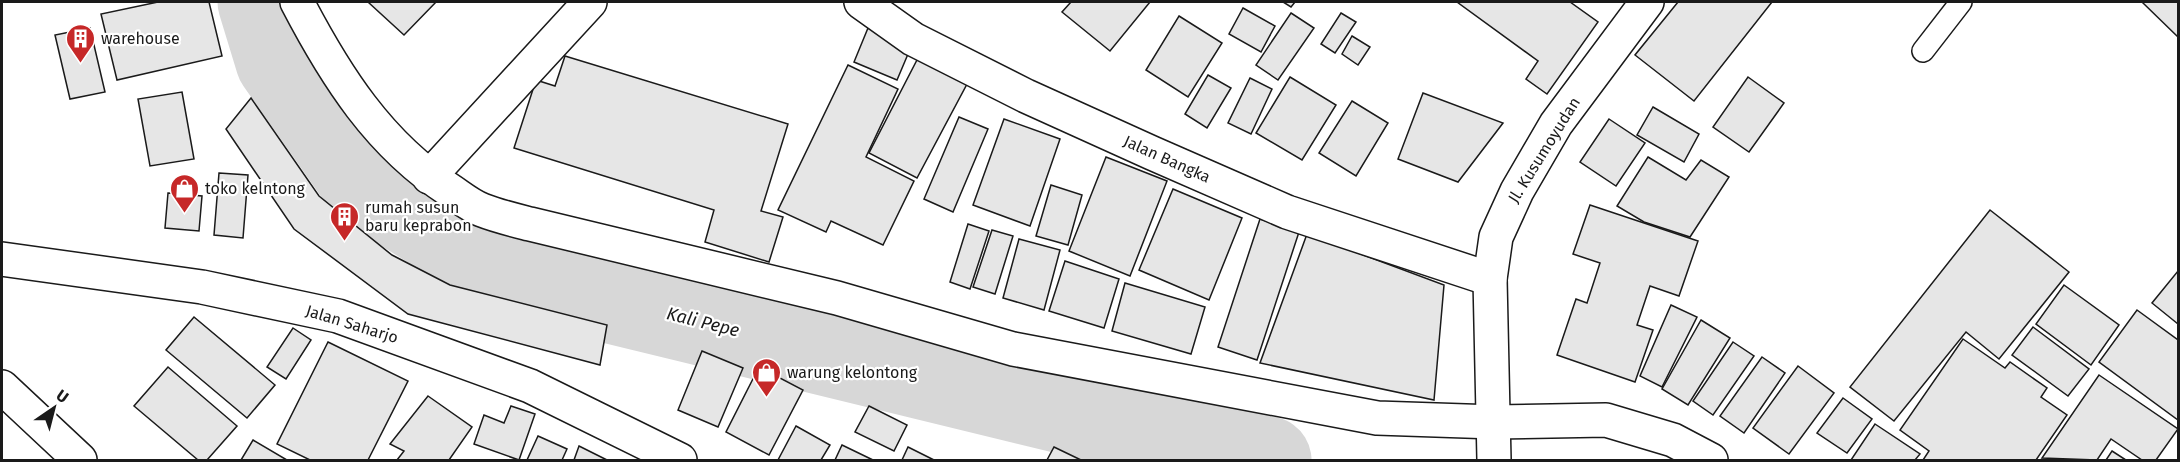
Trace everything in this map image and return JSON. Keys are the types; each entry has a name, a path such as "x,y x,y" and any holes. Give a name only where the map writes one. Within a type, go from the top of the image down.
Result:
{"street":[{"path":"297,2 329,63 367,116 400,152 429,177 480,210 837,298 1013,349 1494,441 1606,420 1673,440 1711,460"},
{"path":"429,177 590,2"},
{"name":"Jalan Bangka","path":"861,2 913,39 1026,96 1152,153 1287,212 1491,279"},
{"name":"Jl. Kusumoyudan","path":"1494,441 1491,279 1496,237 1534,160 1556,124 1647,2"},
{"name":"Jalan Saharjo","path":"2,259 202,286 338,316 530,386 681,460"},
{"path":"2,387 80,460"}],"lane":[{"path":"1923,51 1960,2"}],"building":[{"path":"158,2 209,2 222,56 117,80 101,14"},
{"path":"368,2 436,2 404,35"},
{"path":"1071,2 1150,2 1110,51 1062,12"},
{"path":"1283,2 1295,2 1291,7"},
{"path":"1457,2 1570,2 1598,22 1547,94 1526,79 1538,61"},
{"path":"1678,2 1772,2 1694,101 1635,55"},
{"path":"2142,2 2178,2 2178,37"},
{"path":"1243,8 1275,26 1261,52 1229,34"},
{"path":"1291,13 1314,28 1278,80 1256,65"},
{"path":"1341,13 1356,22 1335,53 1321,44"},
{"path":"1179,16 1222,43 1188,97 1146,70"},
{"name":"warehouse","path":"90,28 105,92 70,99 55,35"},
{"path":"868,28 911,47 897,80 854,62"},
{"path":"1352,36 1370,47 1358,65 1342,54"},
{"path":"565,56 788,124 761,211 783,217 769,262 705,242 714,210 514,148 536,80 555,86"},
{"path":"918,58 967,84 917,178 869,153"},
{"path":"848,65 898,89 866,157 914,181 883,245 831,221 826,232 778,210"},
{"path":"1208,75 1231,88 1207,128 1185,114"},
{"path":"1290,77 1336,105 1302,160 1256,133"},
{"path":"1748,77 1784,103 1749,152 1713,127"},
{"path":"1250,78 1272,89 1251,134 1228,123"},
{"path":"182,92 194,159 150,166 138,99"},
{"path":"1423,93 1503,123 1458,182 1398,159"},
{"name":"rumah susun baru keprabon","path":"251,98 319,196 392,255 450,285 607,325 600,365 408,314 294,229 226,129"},
{"path":"1352,101 1388,123 1356,176 1319,153"},
{"path":"1653,107 1699,134 1684,162 1637,135"},
{"path":"959,117 988,129 953,212 924,199"},
{"path":"1004,119 1060,139 1030,226 973,205"},
{"path":"1609,119 1645,143 1616,186 1580,162"},
{"path":"1106,157 1167,181 1130,276 1069,251"},
{"path":"1648,157 1686,180 1701,160 1729,177 1690,237 1644,222 1617,206"},
{"path":"219,173 248,175 243,238 214,235"},
{"path":"1051,185 1082,195 1068,245 1036,236"},
{"path":"1173,189 1242,218 1209,300 1139,270"},
{"path":"168,193 202,196 199,231 165,228"},
{"path":"1590,205 1698,241 1679,296 1650,286 1637,325 1653,330 1635,382 1557,355 1576,299 1587,303 1600,263 1573,254"},
{"path":"1990,210 2069,272 1999,359 1966,332 1894,421 1850,387"},
{"path":"1260,219 1299,232 1257,360 1218,347"},
{"path":"968,224 989,231 970,289 950,282"},
{"path":"992,230 1013,236 995,294 973,287"},
{"path":"1307,234 1444,285 1434,400 1260,363"},
{"path":"1019,239 1060,250 1044,310 1003,298"},
{"path":"1065,261 1119,279 1104,328 1049,311"},
{"path":"2178,271 2178,324 2152,303"},
{"path":"1125,283 1205,307 1191,354 1112,331"},
{"path":"2064,285 2119,325 2091,365 2036,324"},
{"path":"1671,305 1697,317 1662,387 1640,376"},
{"path":"2137,310 2178,340 2178,420 2099,362"},
{"path":"194,317 275,385 247,418 166,350"},
{"path":"1701,320 1730,338 1688,405 1662,389"},
{"path":"2033,327 2089,369 2068,396 2012,355"},
{"path":"293,328 311,340 286,379 267,367"},
{"path":"1963,339 2005,368 2010,362 2047,388 2041,397 2067,415 2036,460 1923,460 1929,451 1900,430"},
{"path":"328,342 408,381 368,460 310,460 277,444"},
{"path":"1733,342 1754,356 1713,415 1693,401"},
{"path":"702,351 743,368 718,427 678,410"},
{"path":"1762,357 1785,373 1744,433 1720,416"},
{"path":"1798,366 1834,393 1789,454 1753,428"},
{"path":"168,367 237,426 207,460 198,460 134,406"},
{"path":"759,367 803,390 769,455 726,432"},
{"path":"2099,375 2178,429 2156,460 2142,460 2111,439 2097,460 2042,458"},
{"path":"428,396 472,427 449,460 397,460 404,451 390,444"},
{"path":"1843,398 1872,419 1847,453 1817,433"},
{"path":"511,406 535,414 519,460 474,444 484,415 504,423"},
{"path":"869,406 907,425 894,451 855,432"},
{"path":"1875,424 1920,454 1915,460 1851,460"},
{"path":"796,426 830,445 821,460 778,460"},
{"path":"538,436 567,449 562,460 527,460"},
{"path":"253,440 287,460 241,460"},
{"path":"842,445 873,460 835,460"},
{"path":"579,446 607,460 574,460"},
{"path":"908,447 934,460 902,460"},
{"path":"1054,447 1081,460 1047,460"},
{"path":"2112,451 2126,460 2106,460"}],"waterway":[{"name":"Kali Pepe","path":"261,2 279,61 366,185 512,276 1268,460"}],"place":[{"name":"warehouse","path":"80,64"},
{"name":"toko kelntong","path":"184,214"},
{"name":"rumah susun baru keprabon","path":"344,242"},
{"name":"warung kelontong","path":"766,398"}]}
